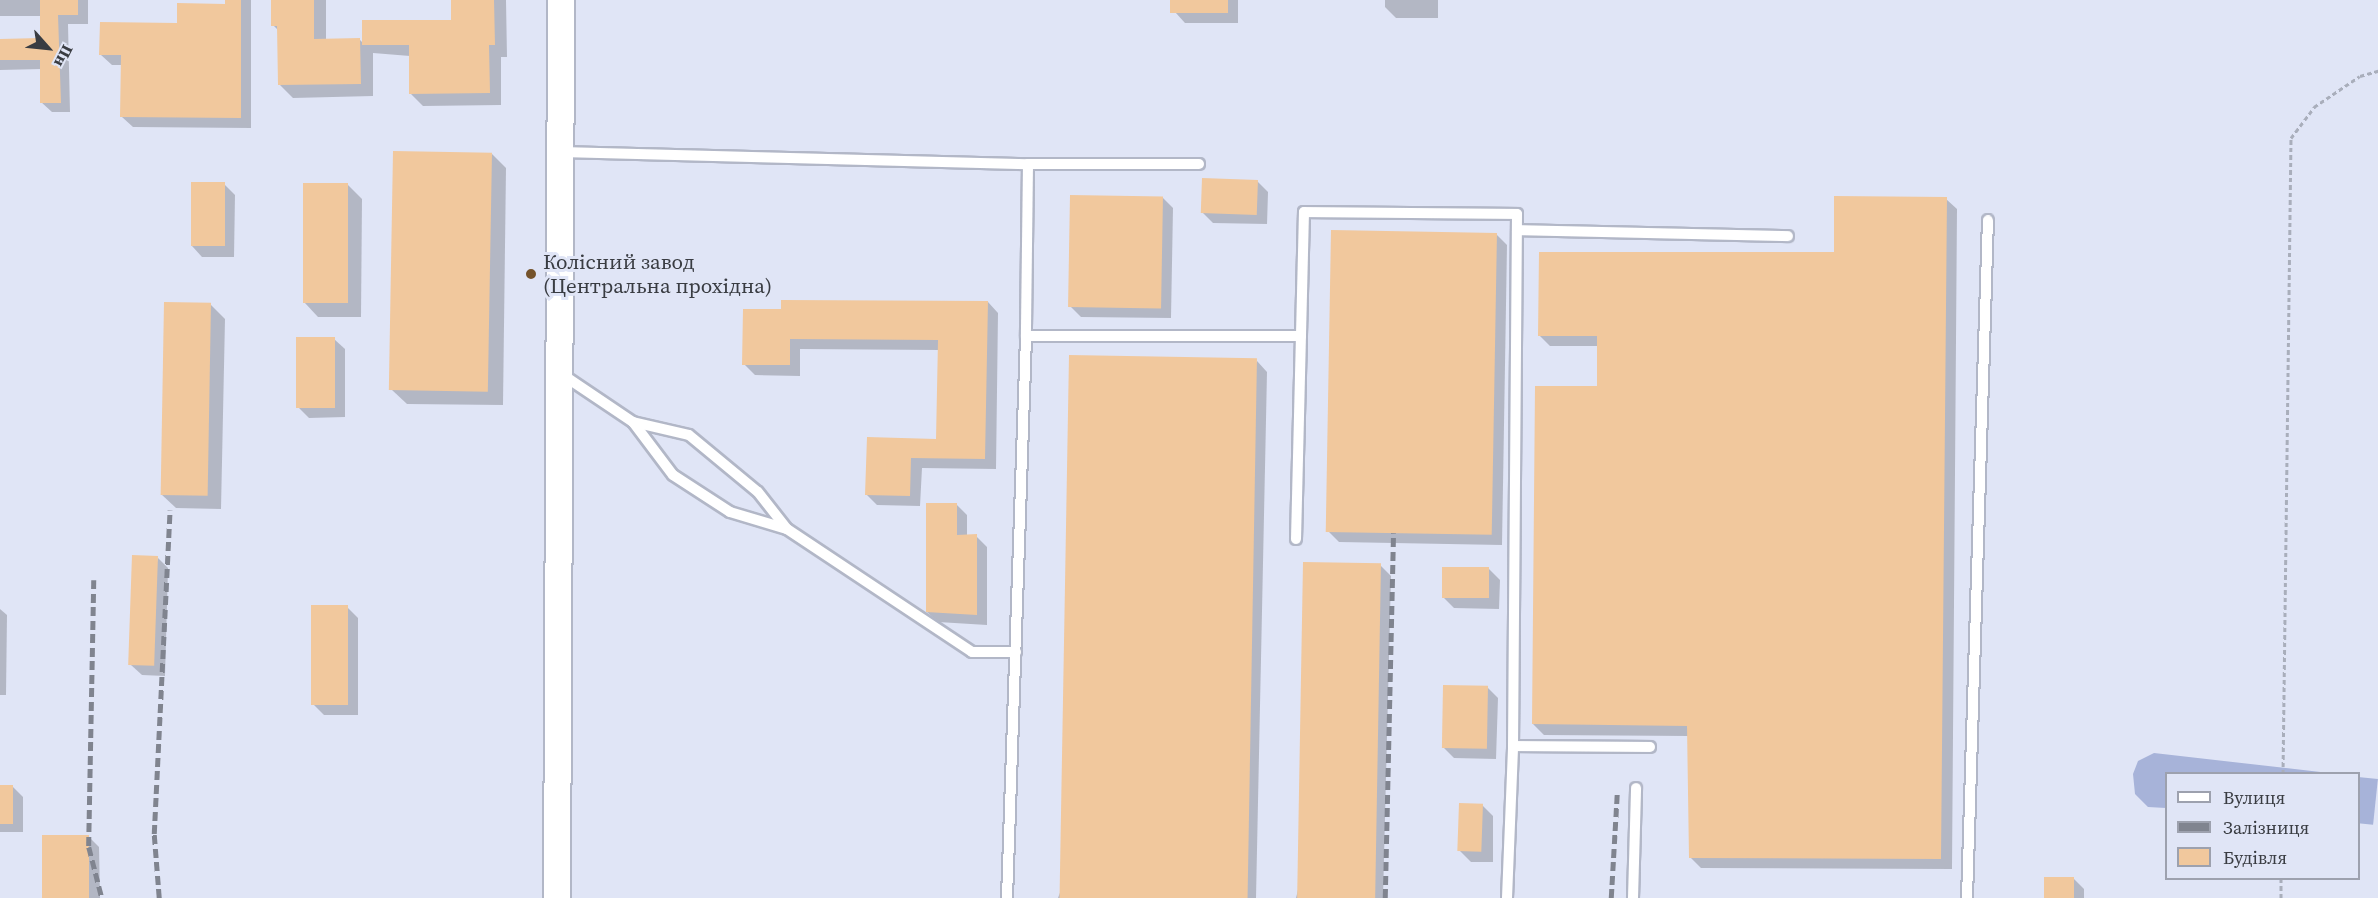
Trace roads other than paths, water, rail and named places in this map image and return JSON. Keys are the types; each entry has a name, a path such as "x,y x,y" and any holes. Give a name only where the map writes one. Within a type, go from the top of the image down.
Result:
{"street":[{"path":"557,898 561,0"}],"lane":[{"path":"560,153 1028,164 1199,164"},
{"path":"1007,898 1026,336 1028,164"},
{"path":"1296,539 1304,212 1517,214 1513,746 1507,898"},
{"path":"1966,898 1988,220"},
{"path":"1517,230 1788,236"},
{"path":"1026,336 1301,336"},
{"path":"560,372 633,422 673,475 729,512 787,529 972,651 1016,652"},
{"path":"633,422 689,435 758,492 787,529"},
{"path":"1513,746 1650,747"},
{"path":"1633,898 1636,788"}],"railway":[{"path":"159,898 154,834 170,510"},
{"path":"1385,898 1393,533"},
{"path":"94,580 89,847 102,898"},
{"path":"1611,898 1617,793"}],"place":[{"name":"Колісний завод (Центральна прохідна)","path":"531,274"}]}
